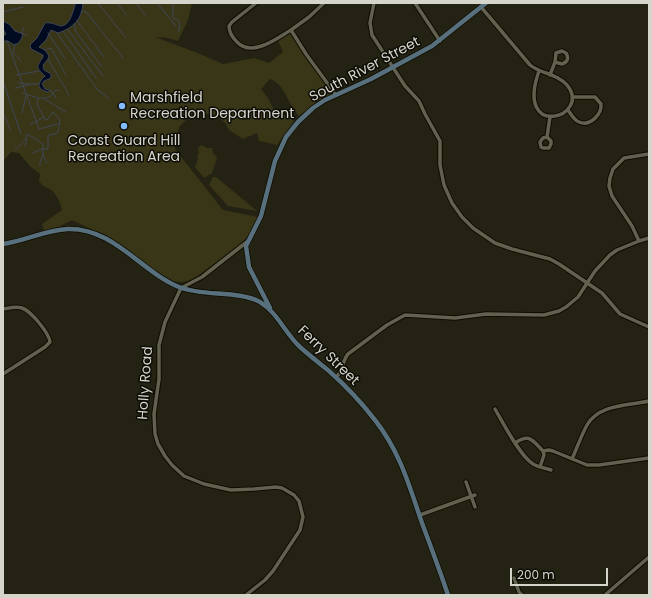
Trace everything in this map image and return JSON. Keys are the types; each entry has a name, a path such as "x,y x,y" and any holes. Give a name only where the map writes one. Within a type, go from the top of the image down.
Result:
{"street":[{"path":"256,3 229,26 233,37 240,46 246,48 266,44 291,30 310,17 324,3"},
{"path":"374,3 370,24 372,35 405,86 419,101 440,140 440,165 444,185 452,203 470,225 485,237 500,245 555,262 602,293 620,314 649,327"},
{"path":"415,3 440,41"},
{"name":"South River Street","path":"181,288 202,277 232,254 254,233 262,216 276,159 286,137 308,112 325,100 394,68 429,49 486,3"},
{"path":"481,7 530,65 539,71 560,79 567,85 571,91 571,104 568,110 560,115 550,117 540,113 534,101 534,86 539,71"},
{"path":"291,30 306,54 336,95"},
{"path":"550,75 555,62"},
{"path":"568,110 575,120 582,123 594,119 601,110 601,104 595,97 572,97"},
{"path":"547,137 550,117"},
{"path":"639,241 632,226 612,196 609,186 613,170 624,158 649,154"},
{"name":"Ferry Street","path":"3,244 21,241 46,232 76,229 91,232 114,243 162,278 181,288 208,294 248,297 260,302 271,311 299,346 336,377 366,409 392,443 402,466 448,595"},
{"name":"South River Street","path":"250,238 246,246 248,263 271,311"},
{"path":"336,377 340,374 344,359 348,354 358,345 401,316 410,314 454,318 486,314 551,314 566,307 578,297 602,262 610,255 617,250 649,238"},
{"name":"Holly Road","path":"181,288 165,322 159,345 159,379 155,403 154,424 158,444 165,456 179,472 189,479 214,487 231,490 276,487 282,488 294,495 302,508 302,525 295,540 265,580 246,595"},
{"path":"3,309 14,307 25,310 47,333 50,342 3,374"},
{"path":"572,459 587,424 595,415 610,408 649,401"},
{"path":"495,409 527,460 535,465 551,470"},
{"path":"515,443 523,438 531,438 543,451 544,455 540,466"},
{"path":"543,451 553,451 582,464 593,466 649,458"},
{"path":"466,482 473,496 475,507"},
{"path":"420,515 473,496"},
{"path":"605,595 649,557"},
{"path":"514,578 519,592 522,595"}],"shaded area":[{"path":"3,3 192,3 188,20 178,41 168,38 155,37 223,64 254,58 269,63 283,52 277,38 291,30 333,90 332,94 319,101 299,116 280,86 270,79 261,89 268,98 274,110 294,121 277,145 259,141 257,133 243,139 229,130 220,118 198,111 193,113 179,127 175,149 223,210 258,217 250,233 241,244 192,280 174,282 164,278 112,239 72,220 50,231 44,230 42,224 62,210 59,201 50,189 45,187 39,181 40,174 31,167 19,153 11,152 3,161"},
{"path":"202,145 207,148 212,148 213,153 217,158 212,173 204,178 195,167 198,159 197,155 199,154 198,148"},
{"path":"213,177 216,177 257,211 228,206 209,185"}],"water":[{"path":"73,3 83,3 79,19 68,29 58,33 51,30 46,40 39,47 45,50 49,56 43,65 44,70 51,74 51,78 44,81 42,84 45,89 50,90 48,92 39,87 39,83 45,76 38,67 43,55 31,49 30,45 37,38 45,23 52,23 61,26 67,24 71,18 75,5"},
{"path":"3,21 9,24 15,31 23,34 18,43 14,45 8,41 3,41 3,36 6,34 3,29"}],"waterway":[{"path":"98,3 126,38"},
{"path":"117,3 127,15"},
{"path":"136,3 145,15"},
{"path":"157,3 176,26"},
{"path":"173,3 173,19 177,19 179,21 180,28 178,32"},
{"path":"3,12 23,7"},
{"path":"81,12 84,11 87,13 123,58"},
{"path":"77,21 104,57"},
{"path":"74,24 76,32 102,67"},
{"path":"22,33 24,27"},
{"path":"68,30 103,76"},
{"path":"63,31 96,78"},
{"path":"48,33 65,59"},
{"path":"57,33 97,89 109,99"},
{"path":"23,34 27,35"},
{"path":"7,41 39,129 58,124"},
{"path":"15,44 13,53 21,62"},
{"path":"45,50 51,48 66,75"},
{"path":"48,59 69,95"},
{"path":"16,75 39,71"},
{"path":"3,81 21,134"},
{"path":"18,83 29,84"},
{"path":"15,88 39,84"},
{"path":"33,153 42,149 48,149 48,136 58,132 60,120 53,112 48,119 45,120 39,109 37,101 39,98 47,98 52,95 53,93 50,90"},
{"path":"56,98 53,93 56,90 59,91"},
{"path":"22,93 38,98"},
{"path":"22,113 26,96"},
{"path":"44,99 66,112"},
{"path":"3,113 11,131"},
{"path":"30,125 44,117"},
{"path":"15,150 23,142 27,135 29,135 43,144 43,155 47,163"},
{"path":"25,146 27,139"},
{"path":"40,166 43,155"}],"place":[{"name":"Marshfield Recreation Department","path":"122,106"},
{"name":"Coast Guard Hill Recreation Area","path":"124,126"}]}
